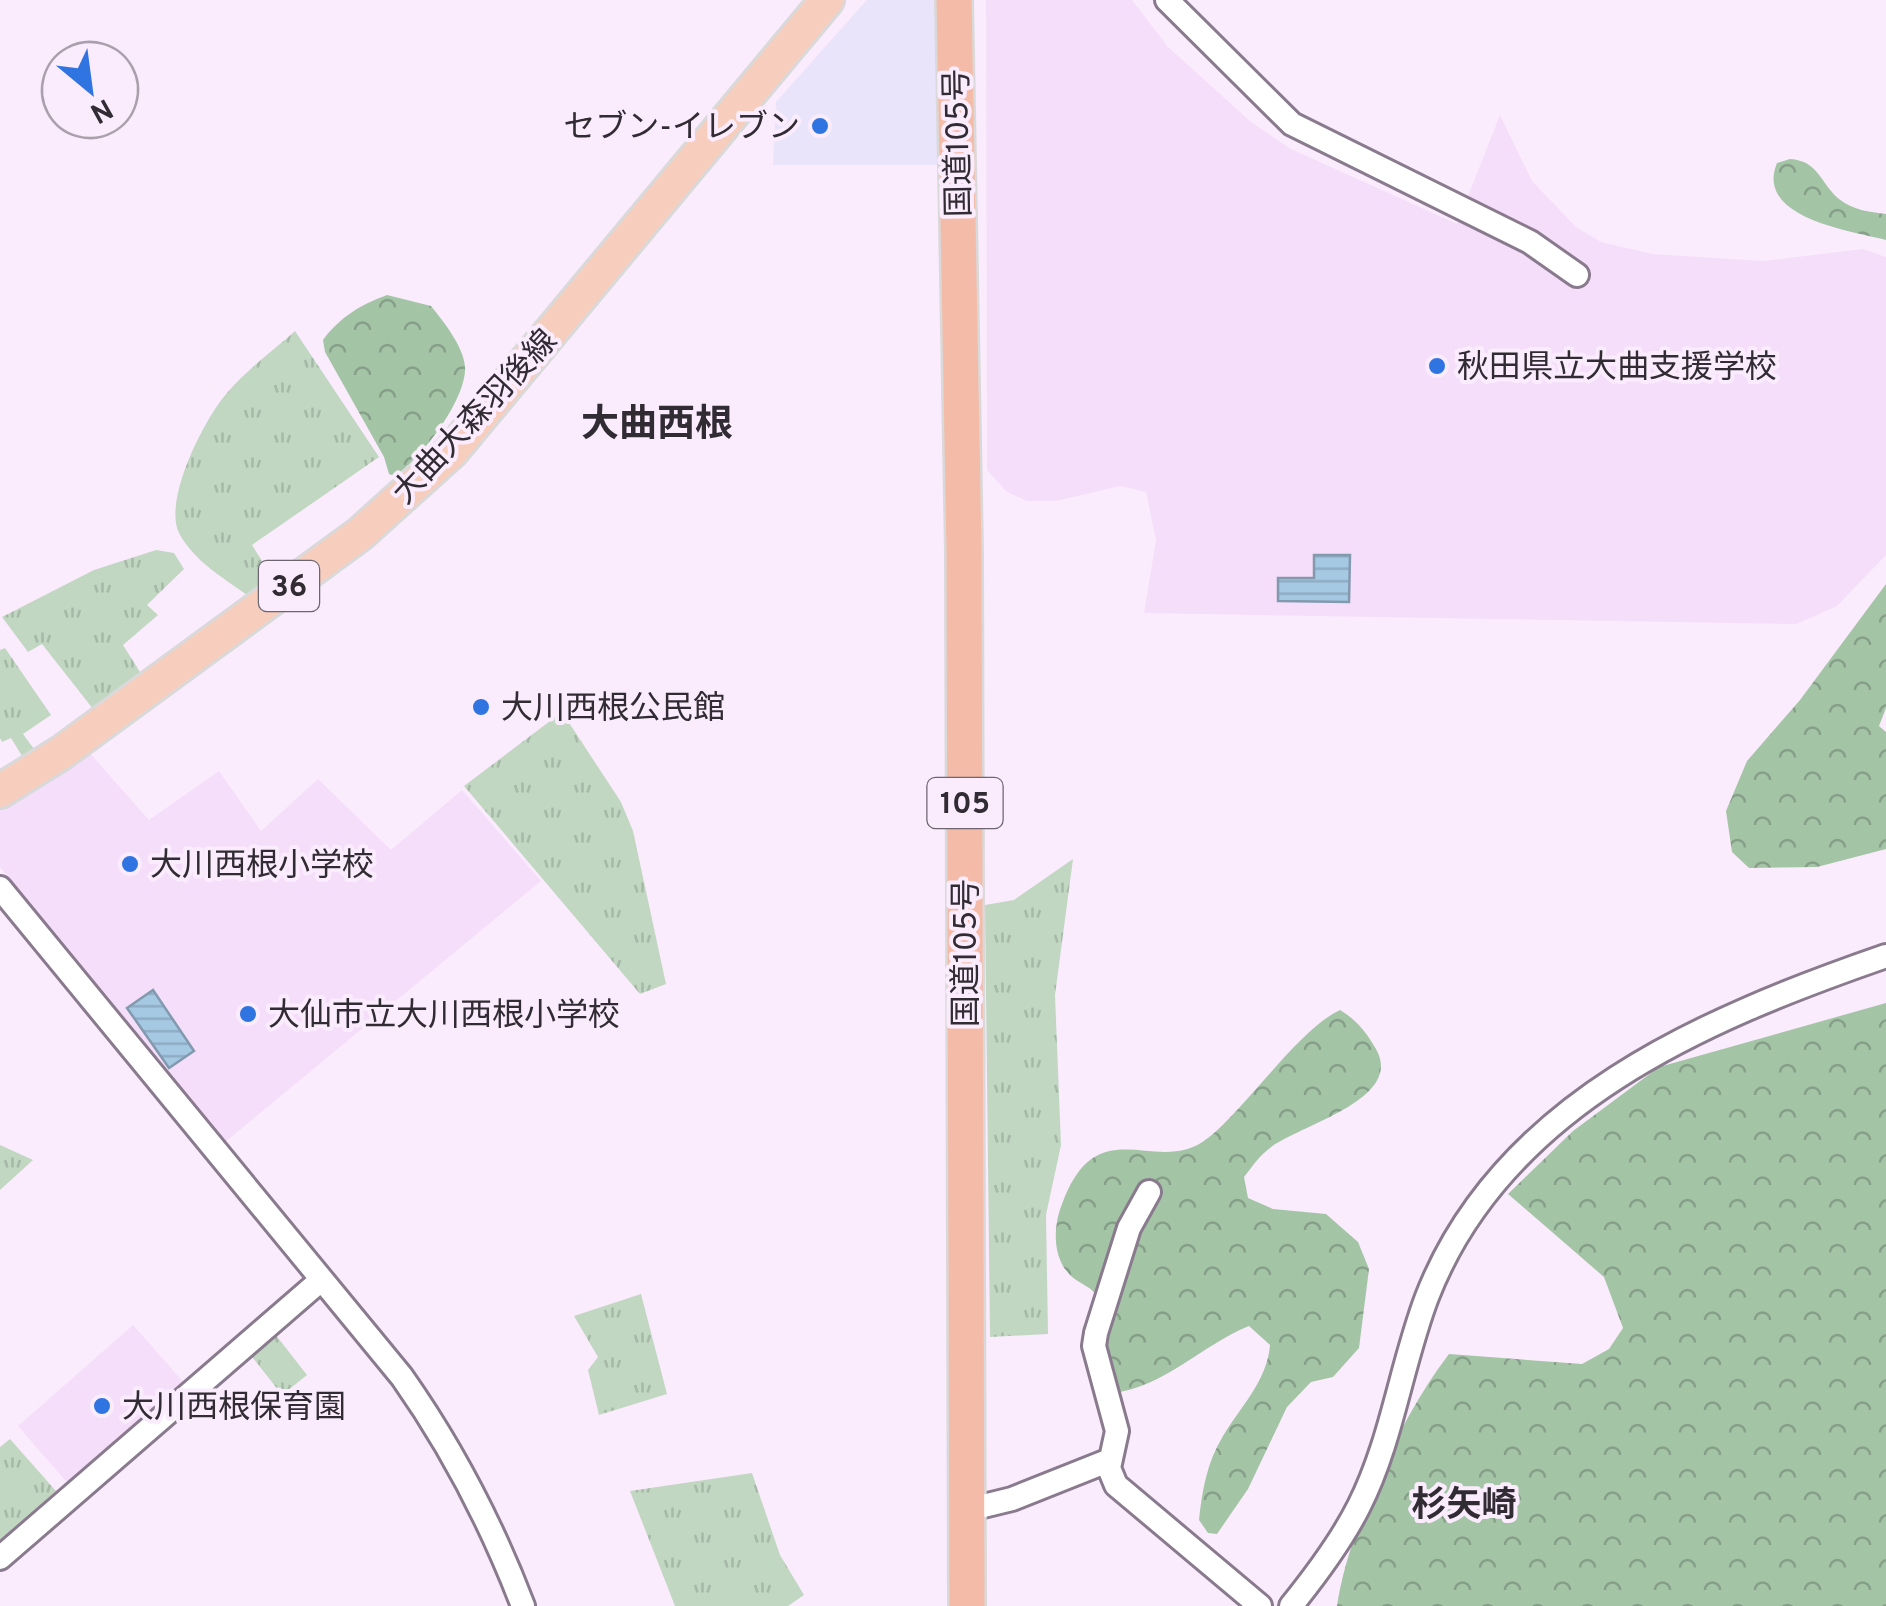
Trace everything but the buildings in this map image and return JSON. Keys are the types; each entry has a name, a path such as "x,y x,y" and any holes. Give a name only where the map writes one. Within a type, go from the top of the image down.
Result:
{"highway":[{"name":"国道105号","path":"954,0 964,552 967,1606"}],"main road":[{"name":"大曲大森羽後線","path":"0,791 61,753 360,534 451,452 828,0"}],"street":[{"path":"1168,0 1292,124 1530,242 1576,275"},
{"path":"0,888 364,1327 434,1422 499,1543 523,1606"},
{"path":"1290,1606 1318,1573 1360,1506 1427,1298 1462,1222 1512,1160 1579,1101 1726,1018 1886,956"},
{"path":"1149,1192 1129,1228 1094,1346 1117,1431 1110,1460 1116,1485 1184,1547 1260,1606"},
{"path":"0,1558 322,1280"},
{"path":"967,1510 1012,1499 1110,1460"}],"shaded area":[{"path":"867,0 943,0 937,165 773,165 776,102"},
{"name":"秋田県立大曲支援学校","path":"986,0 1132,0 1168,47 1251,122 1289,148 1457,224 1500,115 1532,181 1576,227 1601,242 1652,254 1763,261 1863,249 1886,257 1886,555 1837,606 1796,624 1144,613 1156,540 1146,492 1120,486 1056,501 1027,501 1007,492 987,470"},
{"name":"大仙市立大川西根小学校","path":"88,751 149,820 219,771 261,831 318,779 391,850 462,790 541,881 219,1147 0,867 0,806"},
{"name":"大川西根保育園","path":"133,1325 186,1385 70,1486 18,1426"}],"green space":[{"path":"1790,159 1813,168 1844,203 1886,214 1886,240 1830,226 1792,209 1779,197 1774,182 1777,163"},
{"path":"387,295 431,306 457,343 465,367 458,395 440,428 394,476 389,474 384,457 325,352 323,340 351,313"},
{"path":"295,331 379,457 252,545 276,583 253,599 212,570 185,543 176,519 177,501 188,460 218,405 243,376"},
{"path":"156,550 174,553 184,569 147,605 158,615 123,645 145,680 97,714 42,644 28,652 2,617 94,570"},
{"path":"1886,584 1886,708 1879,726 1886,732 1886,849 1817,867 1749,868 1732,852 1726,811 1747,761 1800,700"},
{"path":"5,648 51,715 23,734 34,749 22,756 11,738 2,742 0,738 0,650"},
{"path":"562,712 621,802 633,831 666,984 640,994 464,786"},
{"path":"1073,859 1055,995 1061,1145 1046,1215 1048,1334 990,1337 985,905 1014,900"},
{"path":"1886,1003 1886,1606 1337,1606 1353,1543 1380,1474 1413,1408 1449,1354 1582,1364 1609,1349 1623,1328 1604,1277 1508,1194 1573,1131 1659,1067"},
{"path":"1340,1010 1361,1027 1376,1049 1381,1067 1376,1083 1345,1109 1270,1148 1244,1177 1248,1198 1273,1209 1326,1214 1358,1242 1369,1269 1359,1348 1333,1377 1311,1382 1287,1407 1248,1489 1217,1534 1208,1533 1199,1520 1209,1466 1217,1446 1259,1382 1270,1345 1249,1326 1149,1383 1113,1393 1096,1294 1071,1276 1057,1251 1059,1213 1077,1175 1093,1158 1111,1151 1189,1149 1208,1138 1290,1051"},
{"path":"0,1145 33,1160 0,1190"},
{"path":"641,1294 667,1394 599,1415 588,1370 598,1357 574,1316"},
{"path":"275,1334 307,1375 282,1395 250,1354"},
{"path":"10,1439 56,1491 0,1540 0,1447"},
{"path":"752,1473 780,1555 804,1595 788,1606 675,1606 630,1491"}],"water":[{"path":"1314,555 1350,555 1349,602 1278,601 1278,578 1314,578"},
{"path":"153,990 194,1051 169,1068 127,1008"}],"place":[{"name":"セブン-イレブン","path":"820,126"},
{"name":"秋田県立大曲支援学校","path":"1437,366"},
{"name":"大川西根公民館","path":"481,707"},
{"name":"大川西根小学校","path":"130,864"},
{"name":"大仙市立大川西根小学校","path":"248,1014"},
{"name":"大川西根保育園","path":"102,1406"}],"district":[{"name":"大曲西根","path":"657,423"},
{"name":"杉矢崎","path":"1464,1504"}]}
